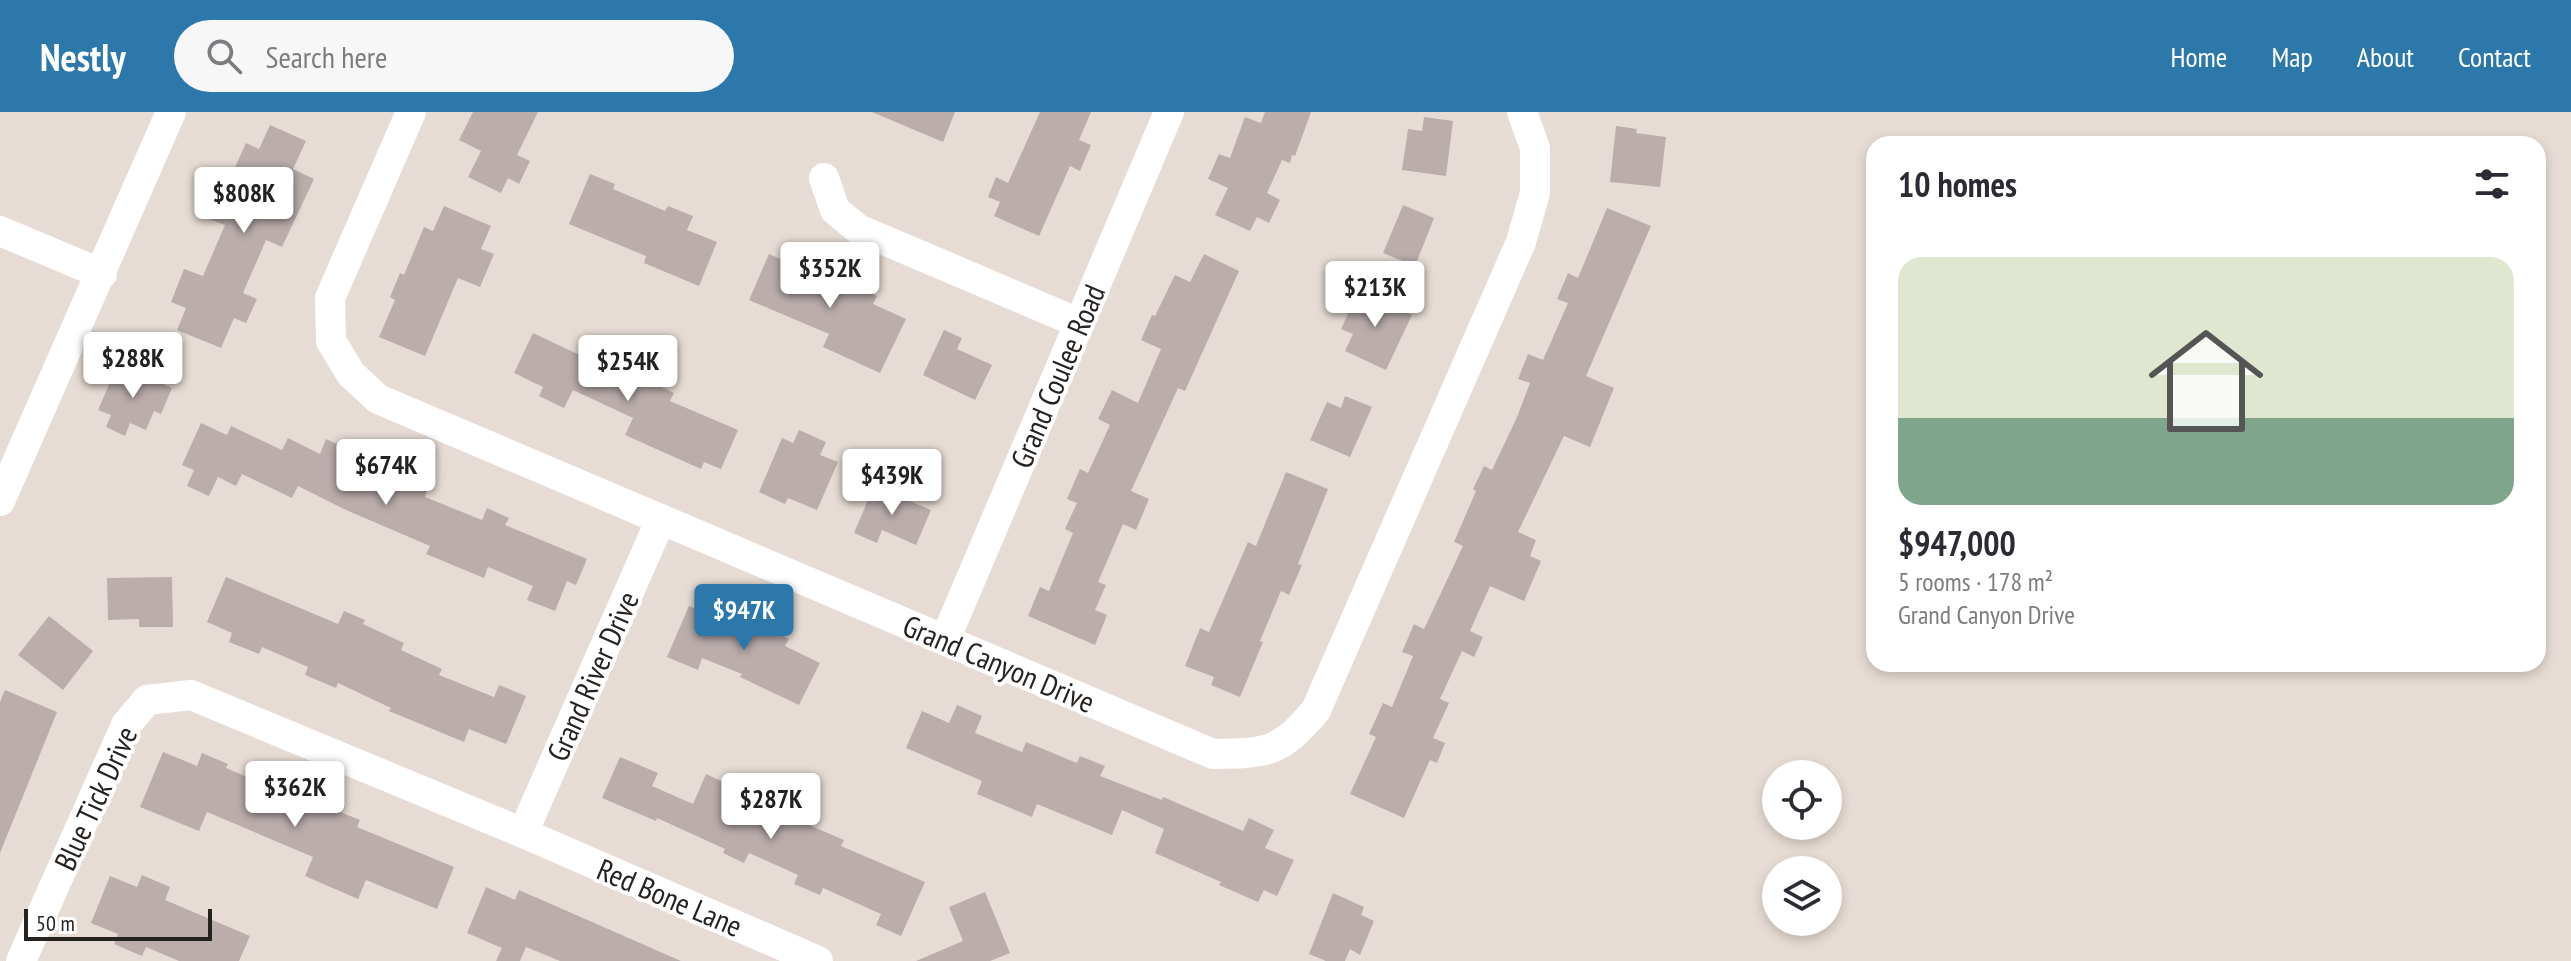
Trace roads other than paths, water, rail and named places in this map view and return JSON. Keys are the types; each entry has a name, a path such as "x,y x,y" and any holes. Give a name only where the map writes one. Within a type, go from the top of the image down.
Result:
{"street":[{"path":"0,501 171,112"},
{"name":"Grand Canyon Drive","path":"411,112 330,298 331,341 351,374 378,399 1213,754 1258,753 1293,738 1316,710 1521,242 1535,193 1535,148 1522,112"},
{"name":"Grand Coulee Road","path":"945,640 1169,112"},
{"path":"824,178 835,210 858,229 1079,323"},
{"path":"0,231 102,274"},
{"name":"Grand River Drive","path":"523,833 661,519"},
{"name":"Blue Tick Drive","path":"21,961 126,725 147,700 191,695 523,833"},
{"name":"Red Bone Lane","path":"523,833 818,961"}]}
